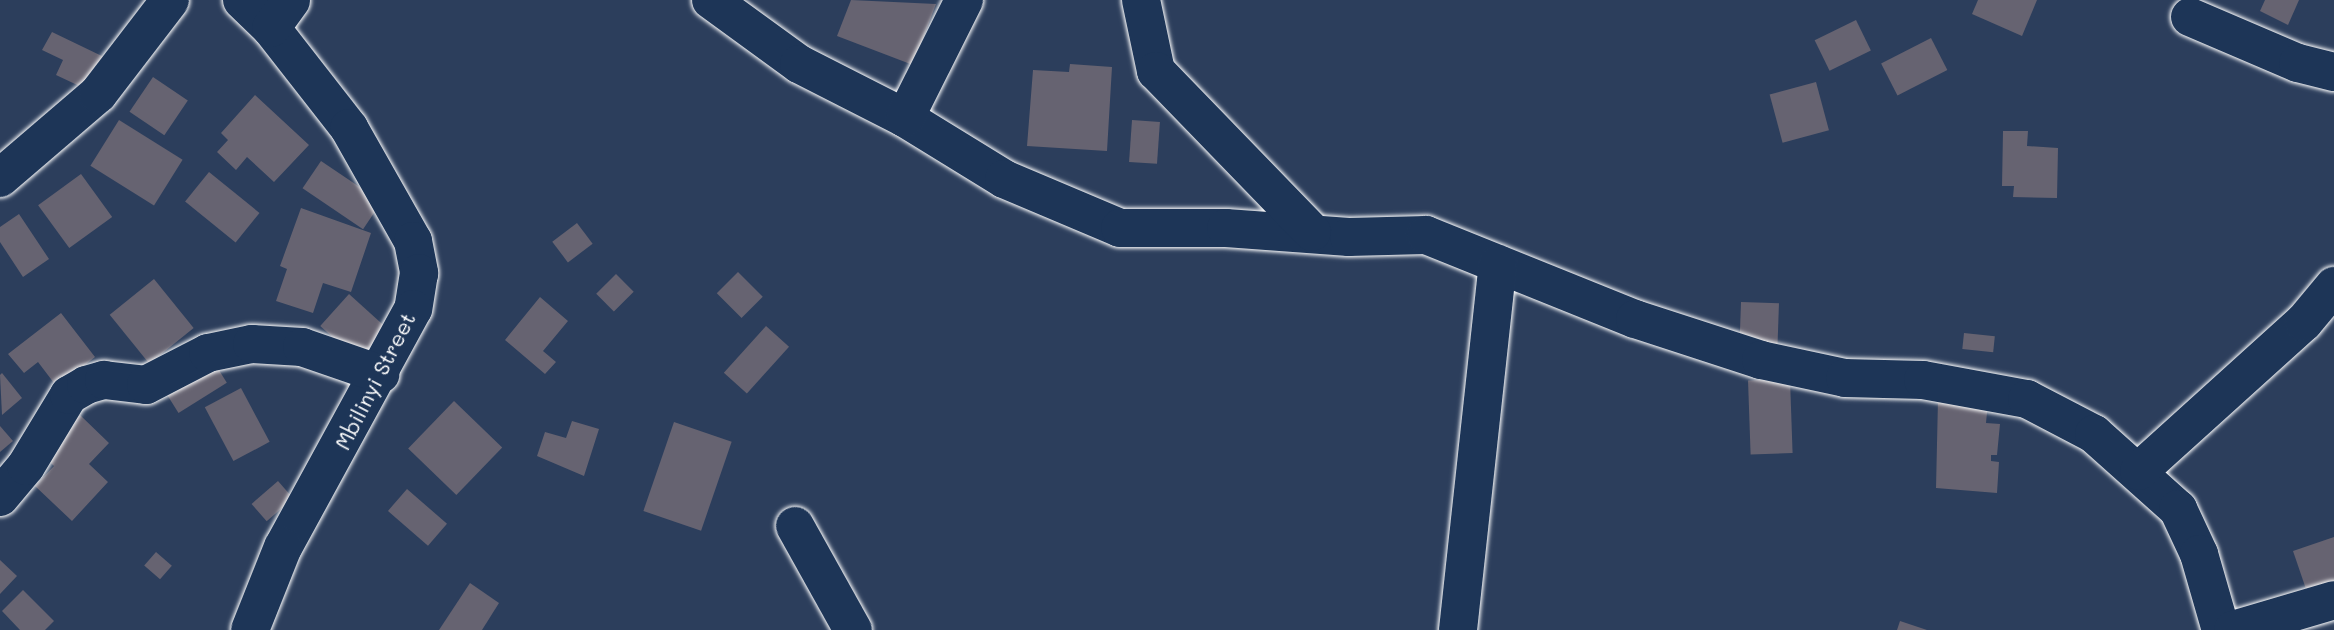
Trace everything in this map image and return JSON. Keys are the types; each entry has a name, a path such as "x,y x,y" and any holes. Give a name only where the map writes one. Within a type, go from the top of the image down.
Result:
{"street":[{"path":"0,178 98,94 170,0"},
{"name":"Mbilinyi Street","path":"242,0 281,14 412,241 419,273 413,309 284,547 250,630"},
{"path":"711,0 799,64 905,118 1004,179 1120,228 1312,232 1349,237 1426,235 1635,319 1761,360 1846,378 1923,380 2027,399 2094,434 2139,471 2178,509 2199,554 2221,630"},
{"path":"905,118 964,0"},
{"path":"1141,0 1156,71 1312,232"},
{"path":"2190,17 2298,63 2334,72"},
{"path":"1458,630 1498,264"},
{"path":"2139,471 2319,321 2334,286"},
{"path":"0,497 26,466 69,396 104,380 146,385 208,353 252,344 302,347 380,374"},
{"path":"795,526 853,630"},
{"path":"2233,630 2334,600"}],"building":[{"path":"851,0 936,4 913,65 837,36"},
{"path":"1978,0 2037,0 2022,36 1972,14"},
{"path":"2265,0 2299,0 2288,25 2260,11"},
{"path":"1856,20 1871,51 1830,71 1815,40"},
{"path":"52,32 106,58 90,91 56,75 63,60 42,50"},
{"path":"1931,38 1947,70 1897,95 1881,63"},
{"path":"1070,64 1112,67 1107,151 1027,146 1033,70 1069,72"},
{"path":"153,77 188,100 164,135 130,112"},
{"path":"1816,82 1829,130 1783,143 1770,94"},
{"path":"255,95 309,145 274,182 247,157 236,170 217,152 228,140 221,133"},
{"path":"119,120 183,160 154,206 90,166"},
{"path":"1132,120 1160,122 1157,164 1129,162"},
{"path":"2003,131 2028,131 2027,146 2058,148 2057,198 2013,197 2014,186 2002,186"},
{"path":"321,161 382,202 363,229 303,188"},
{"path":"209,172 260,213 236,242 185,202"},
{"path":"81,174 112,217 69,248 38,205"},
{"path":"301,208 371,233 351,292 323,283 313,313 276,301 287,269 280,266"},
{"path":"19,214 49,259 23,277 0,242 0,227"},
{"path":"577,223 593,244 568,262 552,242"},
{"path":"738,272 763,297 742,318 717,293"},
{"path":"616,274 634,292 614,311 596,294"},
{"path":"154,279 194,328 149,364 110,315"},
{"path":"349,294 387,328 358,360 320,326"},
{"path":"540,297 568,321 543,351 556,362 545,374 505,340"},
{"path":"1741,302 1779,303 1778,344 1740,343"},
{"path":"61,313 95,357 57,387 38,362 24,373 8,354"},
{"path":"766,326 789,347 747,394 724,373"},
{"path":"1964,333 1995,336 1993,352 1962,349"},
{"path":"212,359 227,383 178,413 164,389"},
{"path":"2,373 22,398 2,415 0,375"},
{"path":"1790,379 1793,453 1751,454 1748,380"},
{"path":"241,388 270,442 233,461 205,407"},
{"path":"1938,399 1988,402 1986,423 2000,424 1997,455 1991,455 1991,461 1999,462 1997,493 1936,488"},
{"path":"454,401 502,448 456,495 408,448"},
{"path":"80,415 109,443 89,464 108,482 72,521 35,486 54,466 43,455"},
{"path":"572,421 599,429 584,476 537,456 545,432 566,438"},
{"path":"674,422 732,442 701,531 643,511"},
{"path":"0,426 13,441 0,452"},
{"path":"278,481 293,498 267,521 252,504"},
{"path":"407,489 447,524 428,546 388,511"},
{"path":"2334,537 2334,583 2307,592 2293,551"},
{"path":"156,552 172,566 160,579 144,566"},
{"path":"0,560 17,576 0,594"},
{"path":"470,583 499,603 482,630 439,630"},
{"path":"23,590 54,621 45,630 20,630 2,611"},
{"path":"1900,621 1927,630 1897,630"}]}
